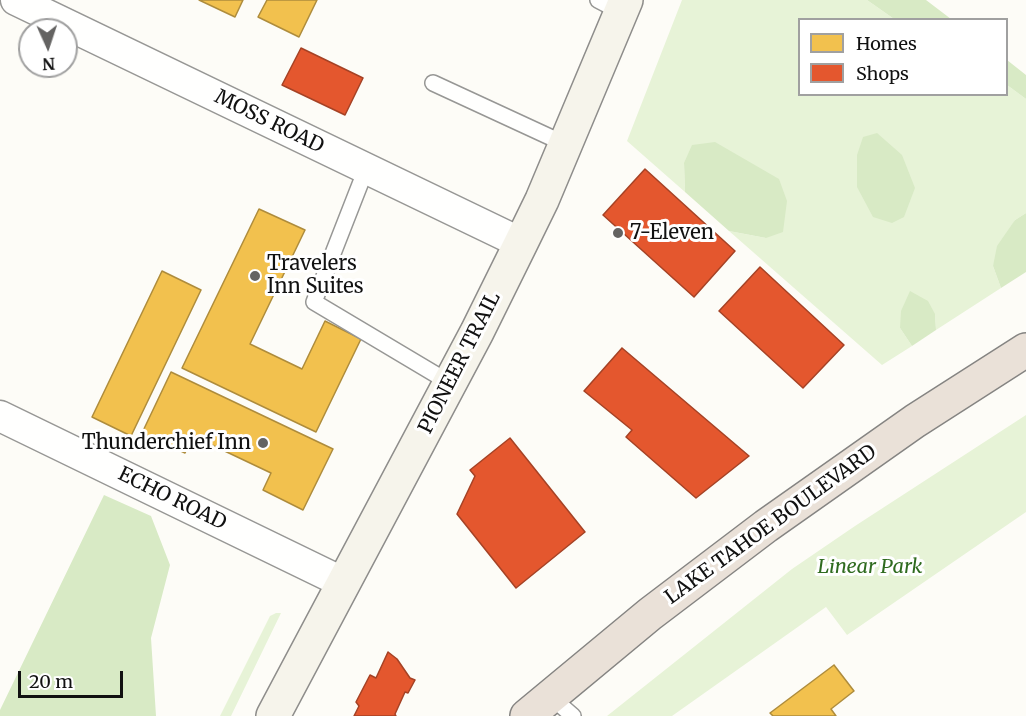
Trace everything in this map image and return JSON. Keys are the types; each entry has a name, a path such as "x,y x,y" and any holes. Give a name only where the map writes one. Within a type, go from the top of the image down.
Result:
{"highway":[{"name":"LAKE TAHOE BOULEVARD","path":"550,709 658,608 766,526 915,421 1026,350"}],"main road":[{"name":"PIONEER TRAIL","path":"273,716 450,383 521,243 565,144 615,4"}],"street":[{"name":"MOSS ROAD","path":"16,0 521,243"},
{"name":"ECHO ROAD","path":"0,416 344,583"}],"lane":[{"path":"433,83 565,144"},
{"path":"366,169 314,302 450,383"}],"green space":[{"path":"682,0 867,0 893,18 798,18 798,96 1008,96 1008,86 1026,99 1026,213 1015,220 993,266 1001,288 936,330 935,314 900,328 912,346 882,365 729,231 766,238 684,163 685,192 627,141"},
{"path":"867,0 926,0 950,18 893,18"},
{"path":"1008,61 1026,75 1026,99 1008,86"},
{"path":"877,133 902,155 915,188 904,217 892,223 873,217 857,187 857,155 863,137"},
{"path":"715,142 779,179 787,201 783,232 766,238 729,231 685,192 684,163 692,145"},
{"path":"1026,213 1026,272 1001,288 993,266 997,246 1015,220"},
{"path":"910,291 928,301 935,314 936,330 912,346 900,328 901,311"},
{"name":"Linear Park","path":"1026,415 1026,512 847,635 826,607 672,716 607,716 792,569"},
{"path":"104,495 151,516 170,565 151,638 156,716 0,716 0,710"},
{"path":"281,613 231,716 220,716 270,616"}],"building: Homes":[{"path":"199,0 243,0 235,17"},
{"path":"267,0 317,0 299,37 258,17"},
{"name":"Travelers Inn Suites","path":"259,209 305,230 250,344 302,369 325,321 361,339 316,432 182,368"},
{"path":"162,271 201,290 131,436 92,417"},
{"name":"Thunderchief Inn","path":"171,372 333,449 303,510 263,490 271,473 193,436 185,453 142,433"},
{"path":"834,665 854,691 831,709 836,716 773,716 770,713"}],"building: Shops":[{"path":"301,48 363,78 345,115 282,85"},
{"path":"645,169 735,251 694,297 603,215"},
{"path":"760,267 844,345 803,388 719,311"},
{"path":"622,348 749,456 696,498 626,437 632,430 584,391"},
{"path":"510,438 585,532 516,588 457,514 475,476 470,470"},
{"path":"388,652 397,659 410,678 415,680 408,693 405,692 396,716 354,716 359,706 356,702 370,675 376,678"}],"place":[{"name":"7-Eleven","path":"618,233"},
{"name":"Travelers Inn Suites","path":"255,276"},
{"name":"Thunderchief Inn","path":"263,443"}]}
